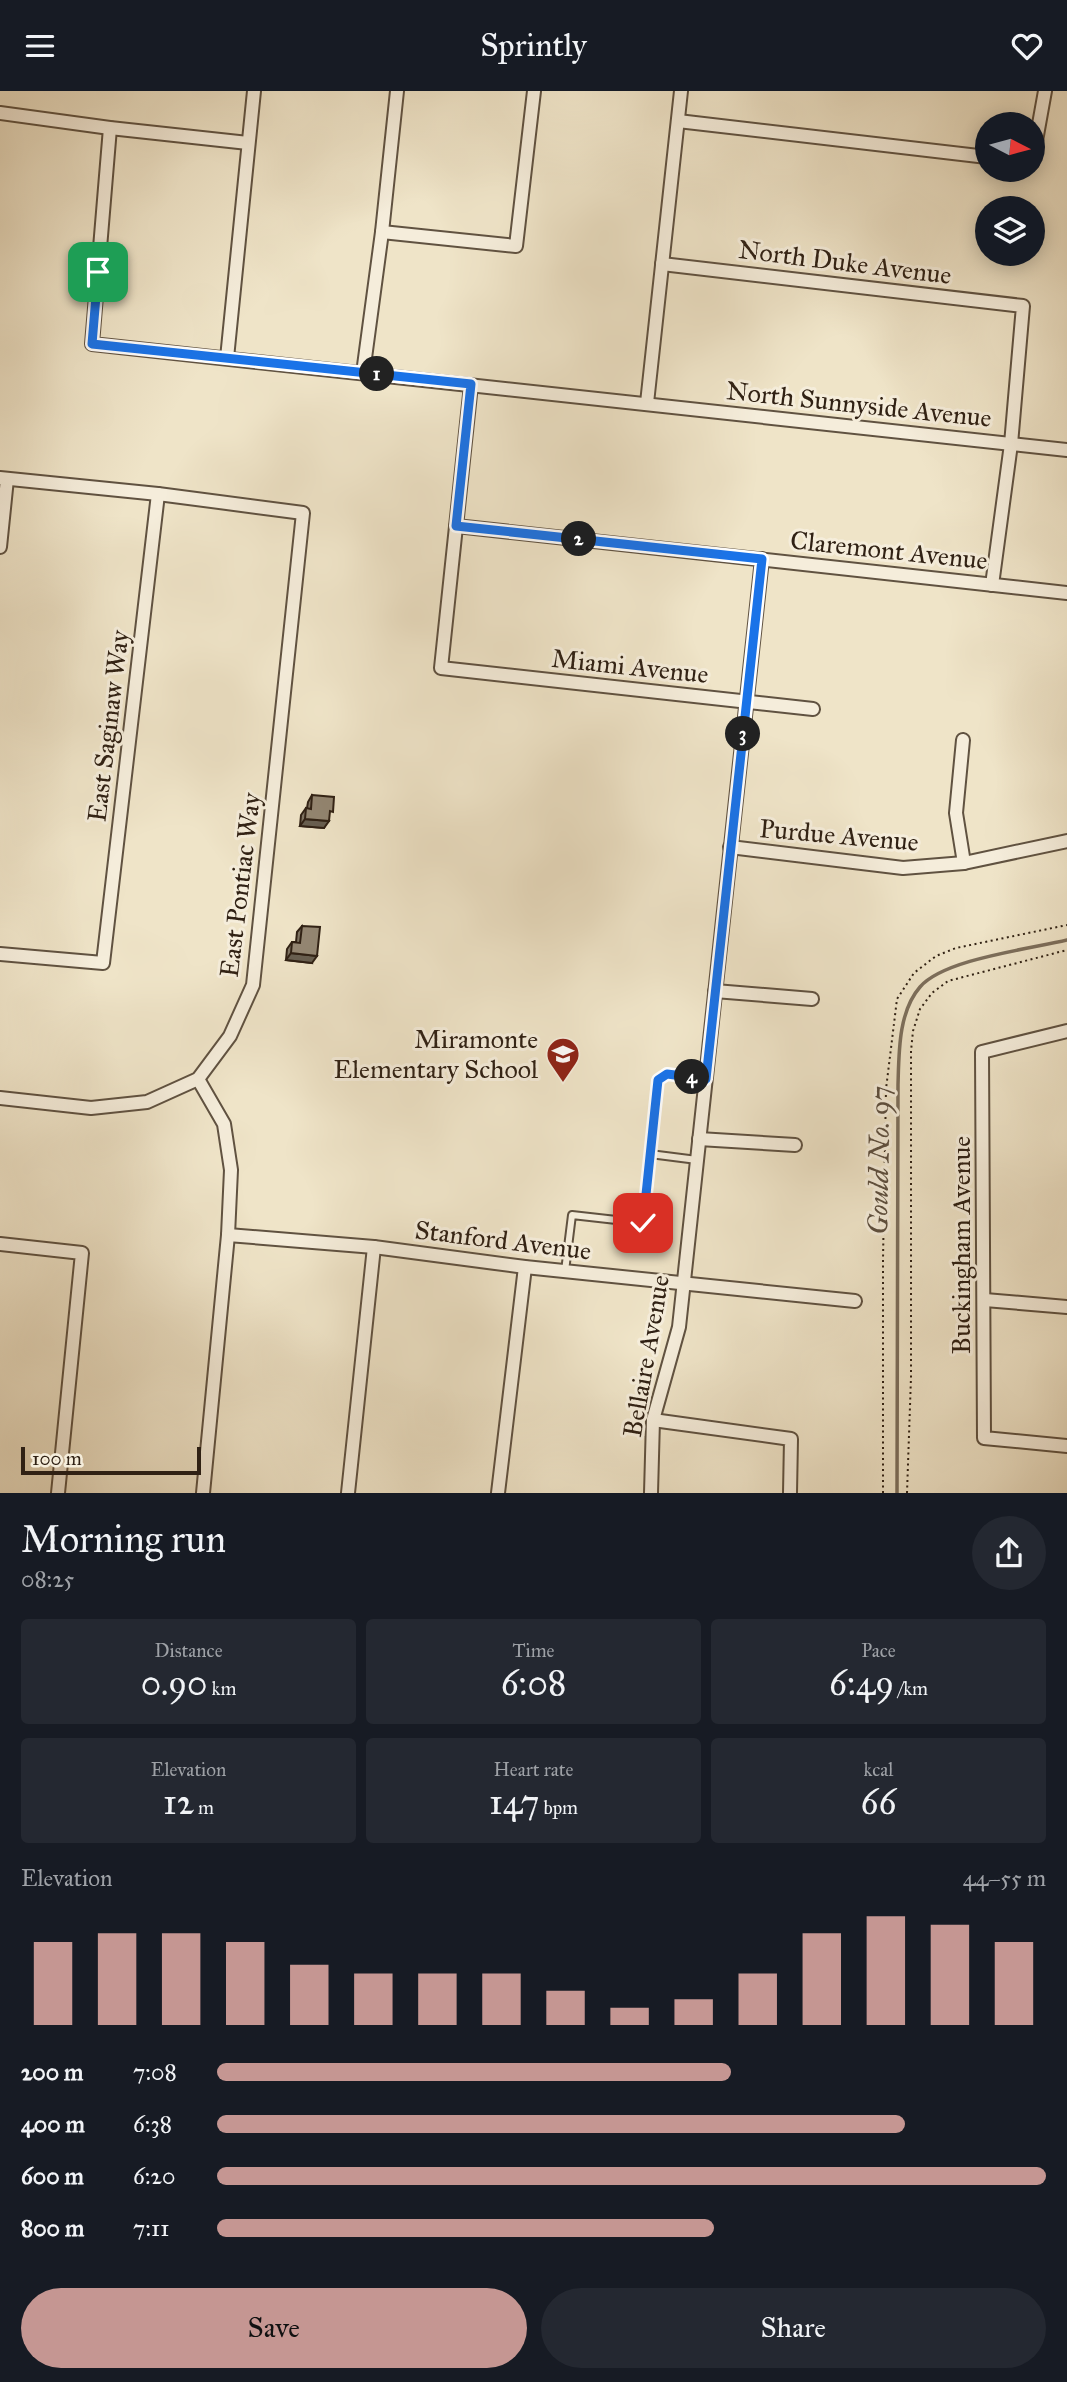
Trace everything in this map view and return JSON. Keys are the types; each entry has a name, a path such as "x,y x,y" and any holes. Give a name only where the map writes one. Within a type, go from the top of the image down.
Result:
{"street":[{"path":"227,358 254,91"},
{"path":"363,373 397,91"},
{"path":"382,232 516,246 534,91"},
{"path":"647,403 681,91"},
{"path":"1042,112 1045,91"},
{"path":"0,113 110,128 248,142"},
{"path":"678,121 975,156"},
{"name":"North Sunnyside Avenue","path":"110,128 92,344 1067,450"},
{"name":"North Duke Avenue","path":"662,264 1023,306 1010,444"},
{"path":"456,526 471,384"},
{"path":"992,585 1010,444"},
{"path":"0,547 4,479 158,494"},
{"name":"East Pontiac Way","path":"158,494 303,513 253,985 230,1036 198,1079"},
{"name":"East Saginaw Way","path":"0,954 103,963 158,494"},
{"name":"Claremont Avenue","path":"456,526 1067,593"},
{"name":"Miami Avenue","path":"456,526 441,668 813,709"},
{"name":"Bellaire Avenue","path":"651,1493 653,1420 679,1327 762,559"},
{"path":"963,740 956,813 964,863"},
{"name":"Purdue Avenue","path":"730,847 903,868 964,863 1067,841"},
{"path":"715,991 812,999"},
{"name":"Buckingham Avenue","path":"1067,1031 982,1052 984,1438 1067,1446"},
{"path":"0,1098 92,1108 147,1102 198,1079 223,1124 231,1170 229,1235 203,1493"},
{"path":"699,1139 795,1145"},
{"name":"Stanford Avenue","path":"229,1235 374,1247 525,1267 855,1301"},
{"path":"0,1244 82,1253 58,1493"},
{"path":"348,1493 374,1247"},
{"path":"498,1493 525,1267"},
{"path":"985,1300 1067,1307"},
{"path":"653,1420 791,1439 790,1493"}],"lane":[{"path":"565,1271 572,1215 643,1223 658,1080 667,1074 706,1079"},
{"path":"650,1154 697,1160"}],"path":[{"path":"883,1493 886,1089 897,999 914,973 936,956 956,948 1067,926"},
{"path":"907,1493 911,1377 910,1137 913,1031 920,1009 932,993 948,981 1067,950"}],"building":[{"path":"312,795 334,797 329,821 305,819 306,808 311,809"},
{"path":"302,926 320,927 317,956 291,953 292,942 300,943"}],"waterway":[{"name":"Gould No. 97","path":"897,1493 898,1085 901,1034 907,1009 920,987 948,969 989,956 1067,940"}],"place":[{"name":"Miramonte Elementary School","path":"563,1084"}],"route":[{"path":"98,272 92,344 471,384 456,526 762,559 706,1079 667,1074 658,1080 643,1223"}]}
